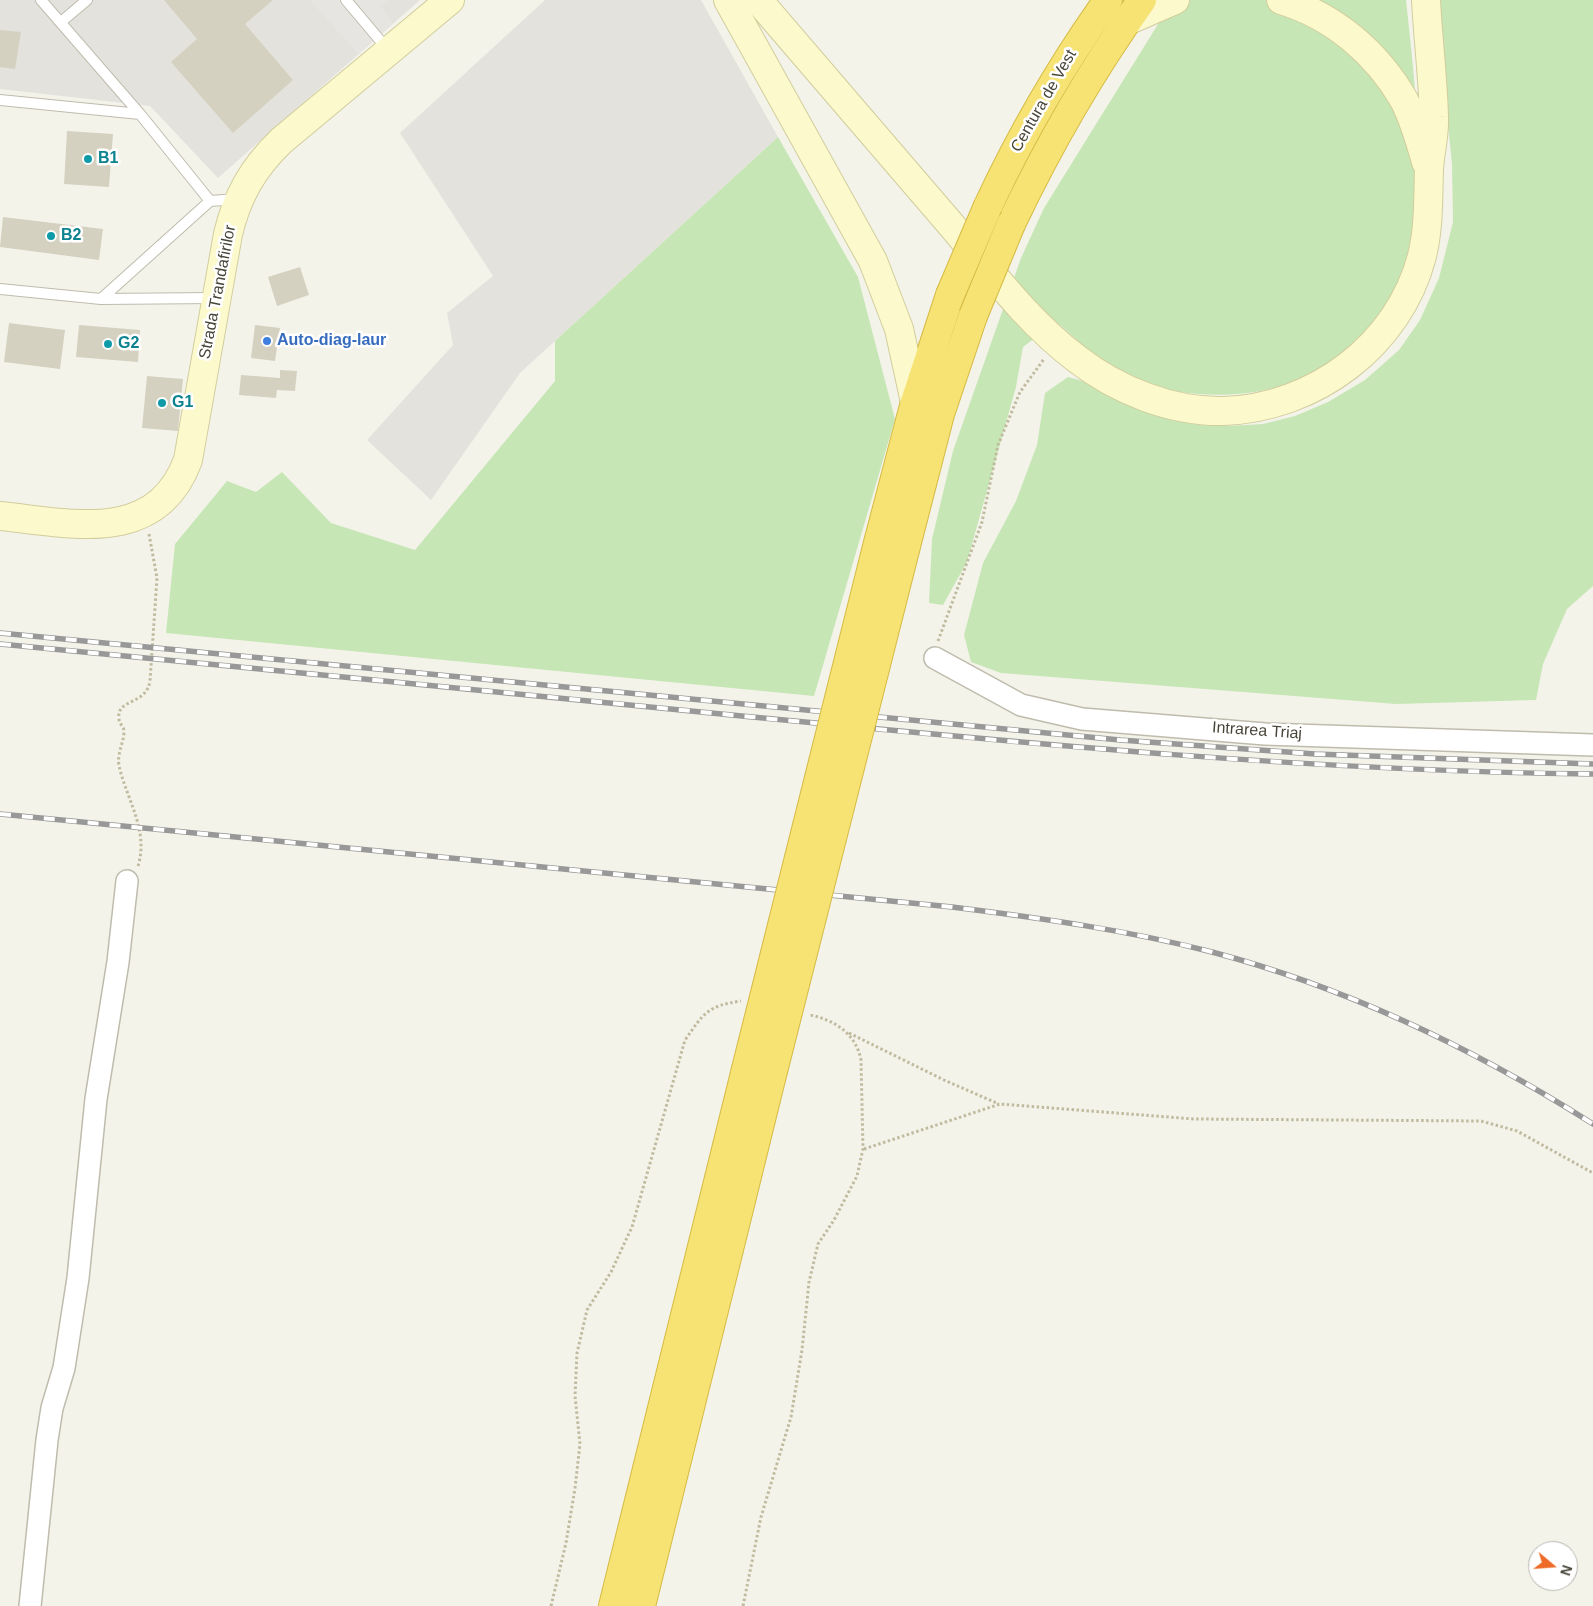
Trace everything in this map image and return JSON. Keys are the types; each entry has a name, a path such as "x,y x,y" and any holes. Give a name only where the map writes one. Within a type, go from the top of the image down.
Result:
{"highway":[{"name":"Centura de Vest","path":"613,1606 879,539 916,402 950,296 988,206 1042,100 1108,0"},
{"path":"641,1606 771,1080 940,414 973,316 1011,224 1073,106 1135,10"}],"main road":[{"name":"Strada Trandafirilor","path":"0,516 92,525 120,522 141,515 160,502 176,484 188,460 228,234 238,198 256,167 267,155 450,0"},
{"path":"728,0 877,269 900,329 916,402"},
{"path":"758,0 1005,288 1057,343 1093,371 1133,391 1161,401 1201,410 1243,409 1266,404 1313,387 1336,375 1374,345 1403,306 1421,259 1430,204 1429,170 1435,120 1426,0"},
{"path":"1135,10 1175,0"},
{"path":"1281,0 1327,20 1362,46 1376,62 1404,101 1429,170"}],"street":[{"name":"Intrarea Triaj","path":"935,658 1021,705 1082,719 1265,734 1593,745"},
{"path":"30,1606 47,1440 52,1408 64,1368 73,1307 96,1099 118,962 127,881"}],"lane":[{"path":"41,0 140,114 210,201"},
{"path":"61,22 87,0"},
{"path":"346,0 389,50"},
{"path":"0,100 140,114"},
{"path":"102,299 210,201 238,198"},
{"path":"0,289 102,299 216,298"}],"path":[{"path":"935,658 937,642 982,522 998,445 1020,392 1057,343"},
{"path":"127,881 136,869 142,849 137,819 120,767 118,754 124,734 119,718 120,710 124,704 138,700 149,689 153,659 157,578 152,538 141,515"},
{"path":"551,1606 566,1543 575,1488 580,1444 575,1396 577,1353 587,1310 611,1272 632,1227 685,1040 701,1017 710,1008 742,1000"},
{"path":"804,1014 822,1017 944,1080 1000,1104 1194,1119 1481,1121 1517,1131 1593,1173"},
{"path":"743,1606 761,1517 791,1418 802,1350 809,1282 818,1244 834,1220 857,1176 863,1149 862,1060 858,1047 848,1032"},
{"path":"863,1149 1000,1104"}],"shaded area":[{"path":"0,0 420,0 218,178 150,106 0,89"},
{"path":"310,0 389,0 381,7 393,23 358,54"},
{"path":"545,0 701,0 778,137 520,373 431,500 367,440 453,345 447,313 493,276 400,133"}],"green space":[{"path":"1173,0 1406,0 1418,139 1417,195 1411,255 1408,265 1386,310 1367,334 1344,355 1319,371 1291,383 1261,391 1230,395 1198,394 1149,385 1111,368 1056,322 1023,347 1016,387 967,562 943,605 929,603 932,539 953,451 1021,258 1044,208"},
{"path":"1435,0 1593,0 1593,586 1567,609 1543,664 1536,700 1396,704 1001,673 971,662 964,635 983,563 1016,501 1037,445 1045,393 1068,377 1094,384 1176,419 1229,426 1263,424 1295,416 1328,402 1365,380 1399,350 1420,320 1439,278 1453,222 1452,164"},
{"path":"778,137 858,277 895,419 814,696 166,633 175,544 227,481 256,492 282,472 331,523 415,550 555,381 555,341"}],"building":[{"path":"164,0 273,0 245,24 293,80 233,133 171,62 197,39"},
{"path":"0,30 21,32 15,69 0,67"},
{"name":"B1","path":"67,131 113,134 109,187 64,184"},
{"name":"B2","path":"3,217 103,229 99,260 0,247"},
{"path":"300,267 309,295 277,306 268,277"},
{"path":"9,323 65,330 60,369 4,362"},
{"name":"G2","path":"79,325 140,330 138,362 76,357"},
{"path":"255,325 280,328 275,361 251,358"},
{"path":"280,370 297,371 295,391 277,390 276,398 239,395 241,375 280,378"},
{"name":"G1","path":"147,376 183,379 178,431 142,428"}],"railway":[{"path":"0,633 1120,740 1315,754 1593,764"},
{"path":"0,644 1067,746 1382,768 1593,774"},
{"path":"0,814 952,907 1051,920 1148,937 1212,952 1263,967 1361,1002 1456,1046 1503,1071 1593,1124"}],"place":[{"name":"B1","path":"88,159"},
{"name":"B2","path":"51,236"},
{"name":"Auto-diag-laur","path":"267,341"},
{"name":"G2","path":"108,344"},
{"name":"G1","path":"162,403"}]}
